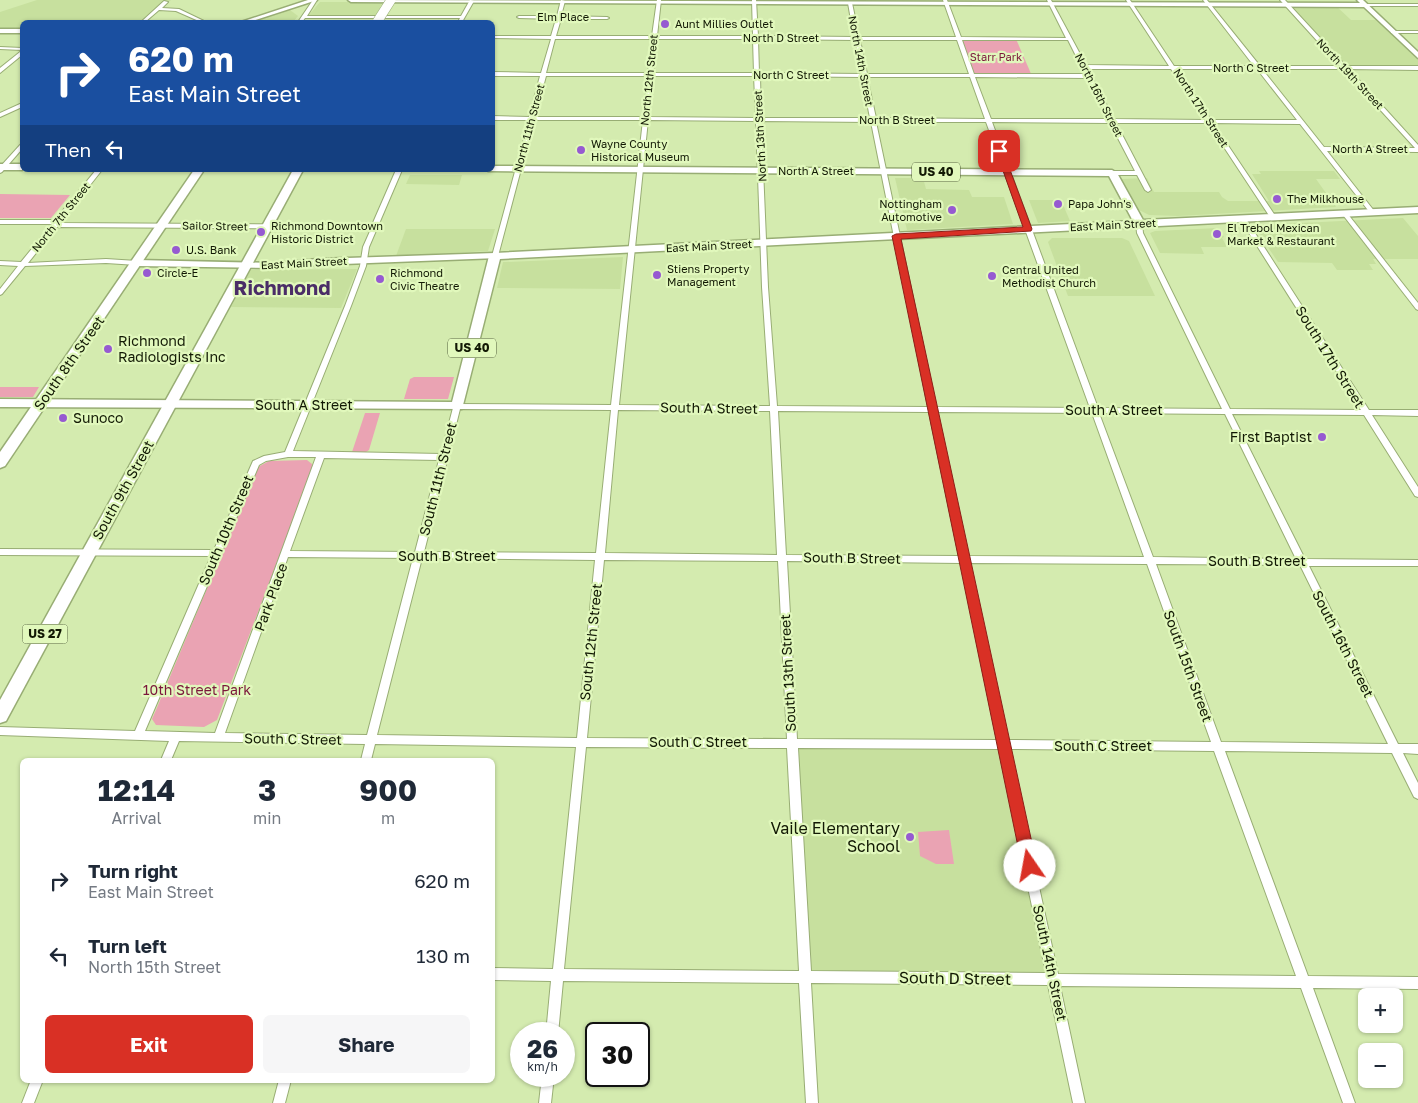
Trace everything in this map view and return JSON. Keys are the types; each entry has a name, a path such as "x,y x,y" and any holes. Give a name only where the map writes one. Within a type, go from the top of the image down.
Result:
{"main road":[{"path":"378,20 391,0"},
{"path":"385,20 397,0"},
{"path":"1,169 20,168"},
{"name":"North A Street","path":"495,169 1112,173"},
{"name":"South 8th Street","path":"0,463 198,172"},
{"name":"US 27","path":"248,266 297,172"},
{"path":"1112,173 1139,223"},
{"name":"East Main Street","path":"495,256 1418,210"},
{"name":"South 11th Street","path":"457,406 495,256"},
{"name":"South 9th Street","path":"0,716 170,404 248,266"},
{"name":"South A Street","path":"0,403 457,406"}],"street":[{"path":"301,20 314,0"},
{"path":"250,20 314,0"},
{"path":"351,0 850,3 1363,2 1418,5"},
{"path":"304,16 462,20 472,1"},
{"name":"North 11th Street","path":"495,256 564,1"},
{"name":"North 12th Street","path":"631,250 658,1"},
{"name":"North 13th Street","path":"754,1 764,243"},
{"path":"145,20 166,2"},
{"name":"South 15th Street","path":"946,2 1349,1103"},
{"name":"North 16th Street","path":"1050,2 1148,190"},
{"name":"North 17th Street","path":"1130,2 1273,217"},
{"path":"1207,2 1373,213"},
{"name":"North 19th Street","path":"1284,2 1418,149"},
{"path":"1363,2 1418,56"},
{"name":"North 14th Street","path":"850,3 896,236"},
{"path":"158,9 177,10 200,20"},
{"name":"Elm Place","path":"519,17 607,18"},
{"path":"0,31 20,31"},
{"path":"1393,32 1418,32"},
{"name":"North D Street","path":"495,37 1070,39"},
{"path":"0,48 20,49"},
{"path":"0,71 20,55"},
{"name":"North C Street","path":"1085,67 1418,68"},
{"name":"North C Street","path":"495,74 1090,76"},
{"path":"0,115 20,106"},
{"name":"North B Street","path":"495,118 1301,122"},
{"path":"1,169 20,148"},
{"name":"North A Street","path":"1322,149 1418,149"},
{"name":"North 7th Street","path":"24,264 97,172"},
{"path":"398,172 366,248 363,266 288,454 443,457"},
{"name":"North A Street","path":"1112,173 1140,172"},
{"path":"1345,214 1418,308"},
{"name":"South 17th Street","path":"1243,219 1418,494"},
{"name":"Sailor Street","path":"0,222 161,226 375,227"},
{"name":"South 16th Street","path":"1139,223 1140,233 1418,794"},
{"name":"South 14th Street","path":"896,236 1079,1103"},
{"name":"South 13th Street","path":"764,243 812,1103"},
{"name":"South 12th Street","path":"553,1022 631,250"},
{"name":"East Main Street","path":"0,263 75,264 106,261 248,266 495,256"},
{"path":"0,293 24,264"},
{"name":"South A Street","path":"457,406 1418,413"},
{"name":"South 11th Street","path":"366,758 457,406"},
{"name":"South 10th Street","path":"138,736 256,462 288,454"},
{"name":"Park Place","path":"218,737 322,455"},
{"path":"0,552 216,553"},
{"name":"South B Street","path":"286,554 1418,563"},
{"name":"South C Street","path":"0,731 175,737 371,740 791,742 1418,749"},
{"path":"167,758 175,737"},
{"name":"South D Street","path":"495,974 1418,983"},
{"path":"28,1103 36,1083"},
{"path":"279,1103 284,1083"},
{"path":"545,1103 547,1087"}],"shaded area":[{"path":"37,0 171,0 146,20 20,20 20,28 0,28 0,12"},
{"path":"320,2 383,2 376,15 309,15"},
{"path":"1286,5 1335,5 1351,20 1381,20 1418,56 1418,68 1344,68"},
{"path":"290,10 298,16 295,20 258,20"},
{"path":"1259,171 1334,171 1340,179 1316,179 1336,207 1178,216 1149,215 1137,209 1121,179 1147,178 1154,192 1219,192 1228,201 1269,201 1252,174 1261,174"},
{"path":"410,175 462,175 459,185 406,184"},
{"path":"895,178 923,178 926,189 969,190 972,197 1004,197 1013,224 907,230"},
{"path":"1029,200 1061,200 1070,221 1038,223"},
{"path":"1403,218 1418,236 1418,259 1373,259 1376,264 1369,264 1373,270 1337,270 1332,263 1278,262 1255,228 1258,225"},
{"path":"1218,228 1224,237 1222,238 1227,247 1201,247 1204,254 1160,253 1150,233 1155,231"},
{"path":"406,229 495,229 488,251 396,256"},
{"path":"1052,238 1122,238 1129,241 1155,296 1068,296 1048,242"},
{"path":"623,257 620,289 497,288 503,262"},
{"path":"357,269 341,308 231,307 250,270"},
{"name":"Vaile Elementary School","path":"791,742 1004,745 1053,979 806,976"}],"green space":[{"name":"Starr Park","path":"960,39 1016,39 1032,76 973,76"},
{"path":"0,194 70,195 51,218 0,218"},
{"path":"414,377 454,377 448,399 404,399 410,379"},
{"path":"0,387 39,387 33,397 0,397"},
{"path":"365,413 380,413 369,450 366,452 352,452"},
{"name":"10th Street Park","path":"307,460 312,464 312,470 217,720 204,727 156,725 152,719 258,467 269,461"},
{"path":"949,830 954,864 936,864 920,856 918,832"}],"place":[{"name":"Aunt Millies Outlet","path":"665,24"},
{"name":"Wayne County Historical Museum","path":"581,150"},
{"name":"The Milkhouse","path":"1277,199"},
{"name":"Papa John's","path":"1058,204"},
{"name":"Nottingham Automotive","path":"952,210"},
{"name":"Richmond Downtown Historic District","path":"261,232"},
{"name":"El Trebol Mexican Market & Restaurant","path":"1217,234"},
{"name":"U.S. Bank","path":"176,250"},
{"name":"Circle-E","path":"147,273"},
{"name":"Stiens Property Management","path":"657,275"},
{"name":"Central United Methodist Church","path":"992,276"},
{"name":"Richmond Civic Theatre","path":"380,279"},
{"name":"Richmond Radiologists Inc","path":"108,349"},
{"name":"Sunoco","path":"63,418"},
{"name":"First Baptist","path":"1322,437"},
{"name":"Vaile Elementary School","path":"910,837"}],"district":[{"name":"Richmond","path":"282,288"}],"route":[{"path":"999,151 1028,229 896,236 1030,866"}]}
